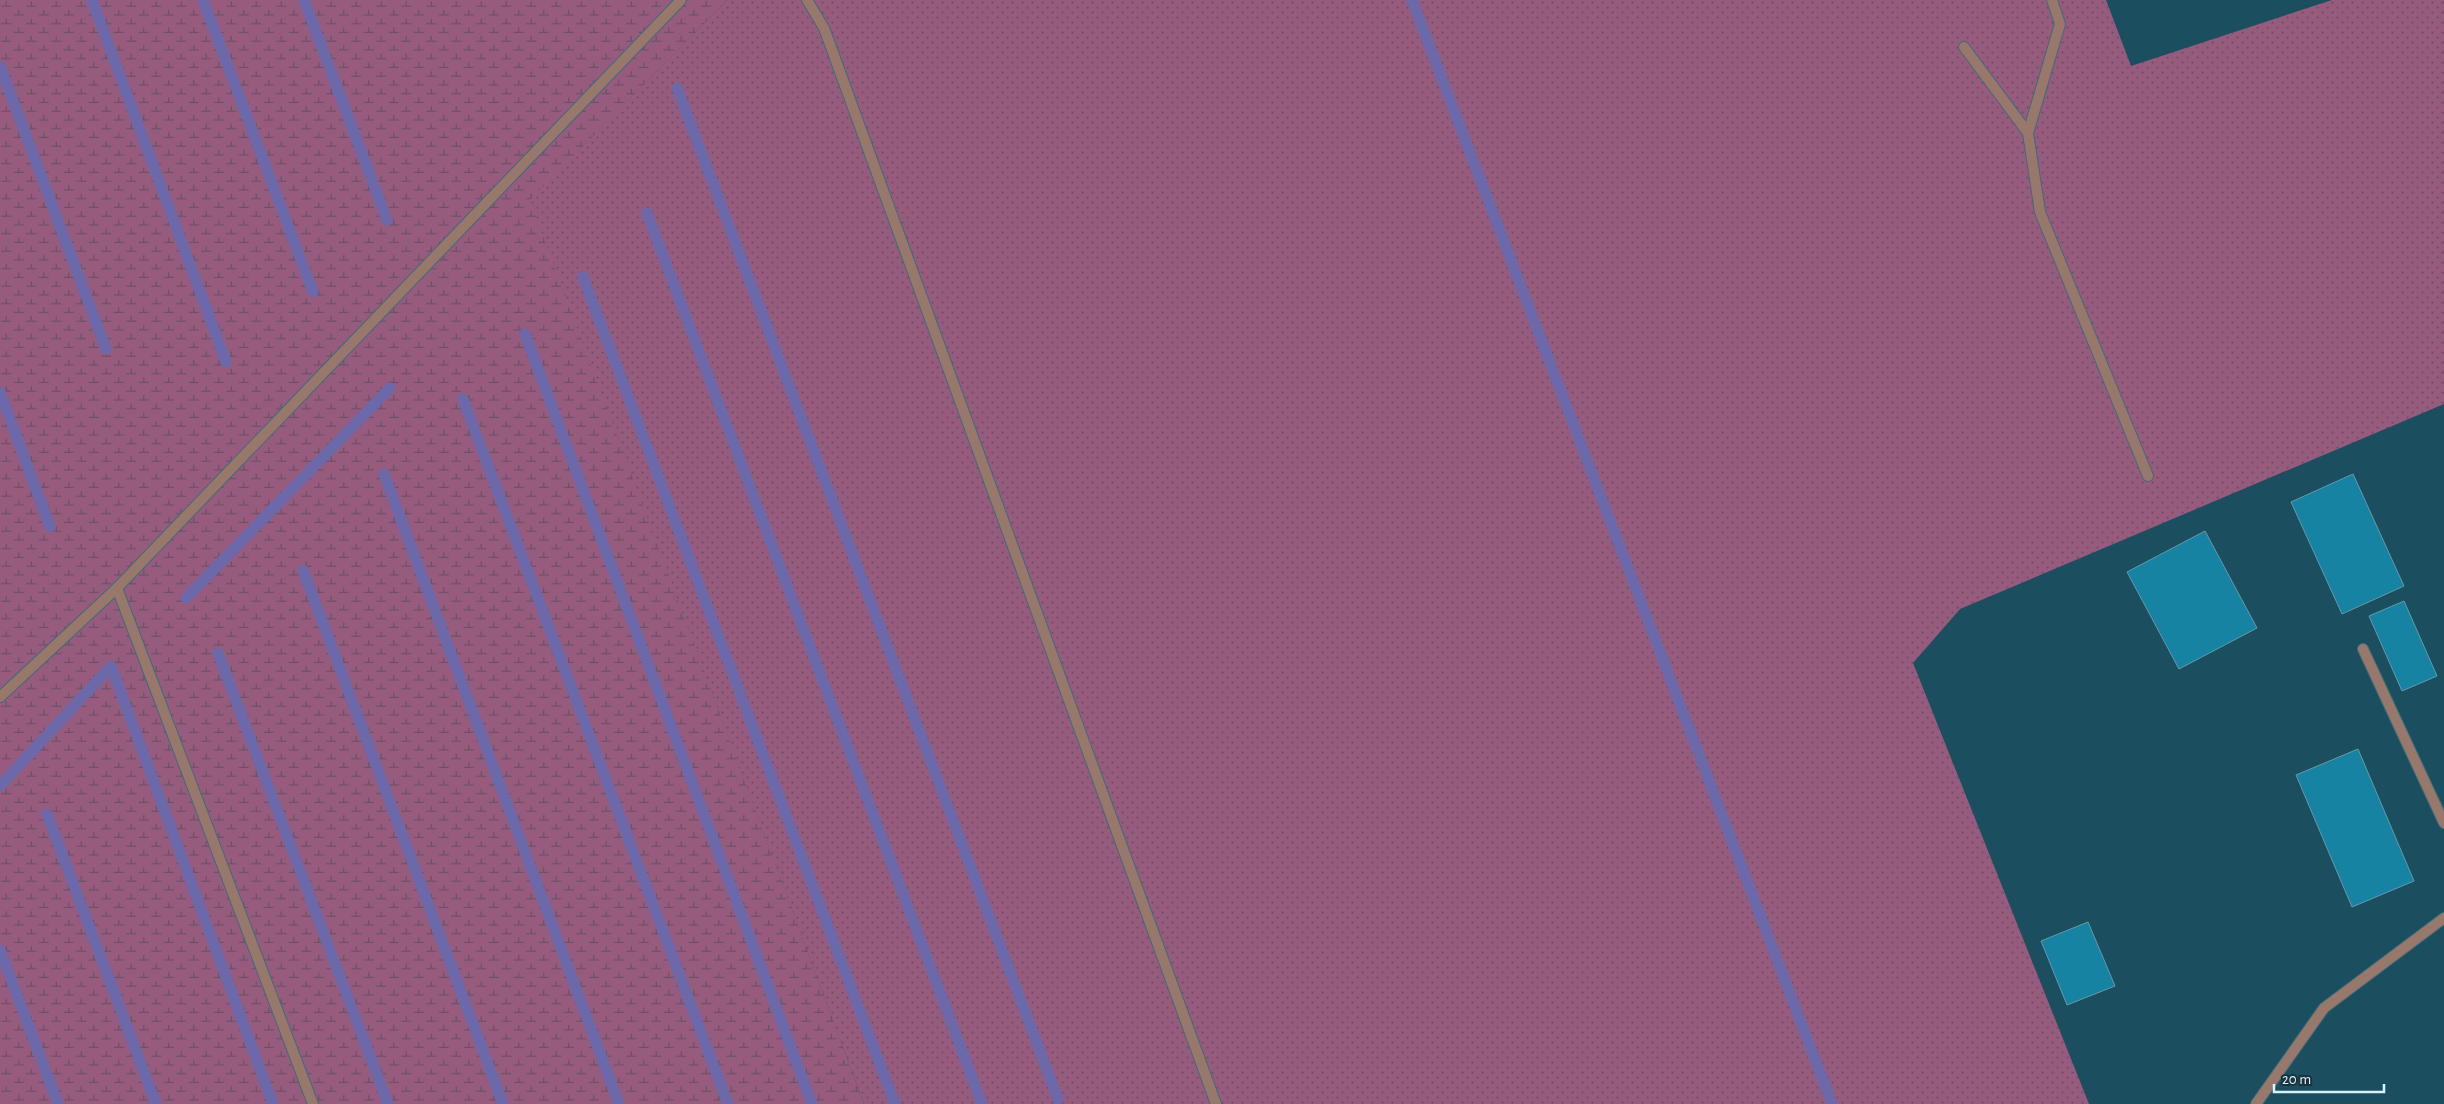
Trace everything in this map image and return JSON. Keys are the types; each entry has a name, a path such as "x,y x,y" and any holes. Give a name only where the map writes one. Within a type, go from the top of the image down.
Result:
{"street":[{"path":"0,697 117,588 681,0"},
{"path":"807,0 824,28 1216,1104"},
{"path":"2052,0 2060,24 2028,133 2040,212 2148,476"},
{"path":"1964,47 2028,133"},
{"path":"117,588 314,1104"},
{"path":"2363,649 2444,823"},
{"path":"2256,1104 2324,1008 2444,918"}],"green space":[{"path":"0,0 727,0 530,200 864,1104 0,1104"},
{"path":"727,0 2106,0 2131,66 2332,0 2444,0 2444,404 1960,609 1913,663 2089,1104 864,1104 529,200"}],"building":[{"path":"2353,474 2404,586 2342,614 2291,502"},
{"path":"2205,531 2257,628 2179,669 2127,572"},
{"path":"2404,601 2437,676 2402,691 2369,616"},
{"path":"2358,749 2414,881 2352,907 2296,775"},
{"path":"2088,922 2115,986 2067,1005 2041,941"}],"waterway":[{"path":"92,0 226,362"},
{"path":"203,0 313,292"},
{"path":"304,0 387,220"},
{"path":"1412,0 1832,1104"},
{"path":"0,66 106,349"},
{"path":"677,88 1058,1099"},
{"path":"647,213 982,1104"},
{"path":"583,277 895,1104"},
{"path":"525,334 812,1104"},
{"path":"186,598 390,388"},
{"path":"0,392 50,527"},
{"path":"463,399 728,1104"},
{"path":"384,474 619,1104"},
{"path":"303,570 503,1104"},
{"path":"218,653 388,1104"},
{"path":"0,786 111,666 273,1104"},
{"path":"47,814 156,1104"},
{"path":"0,950 58,1104"}]}
